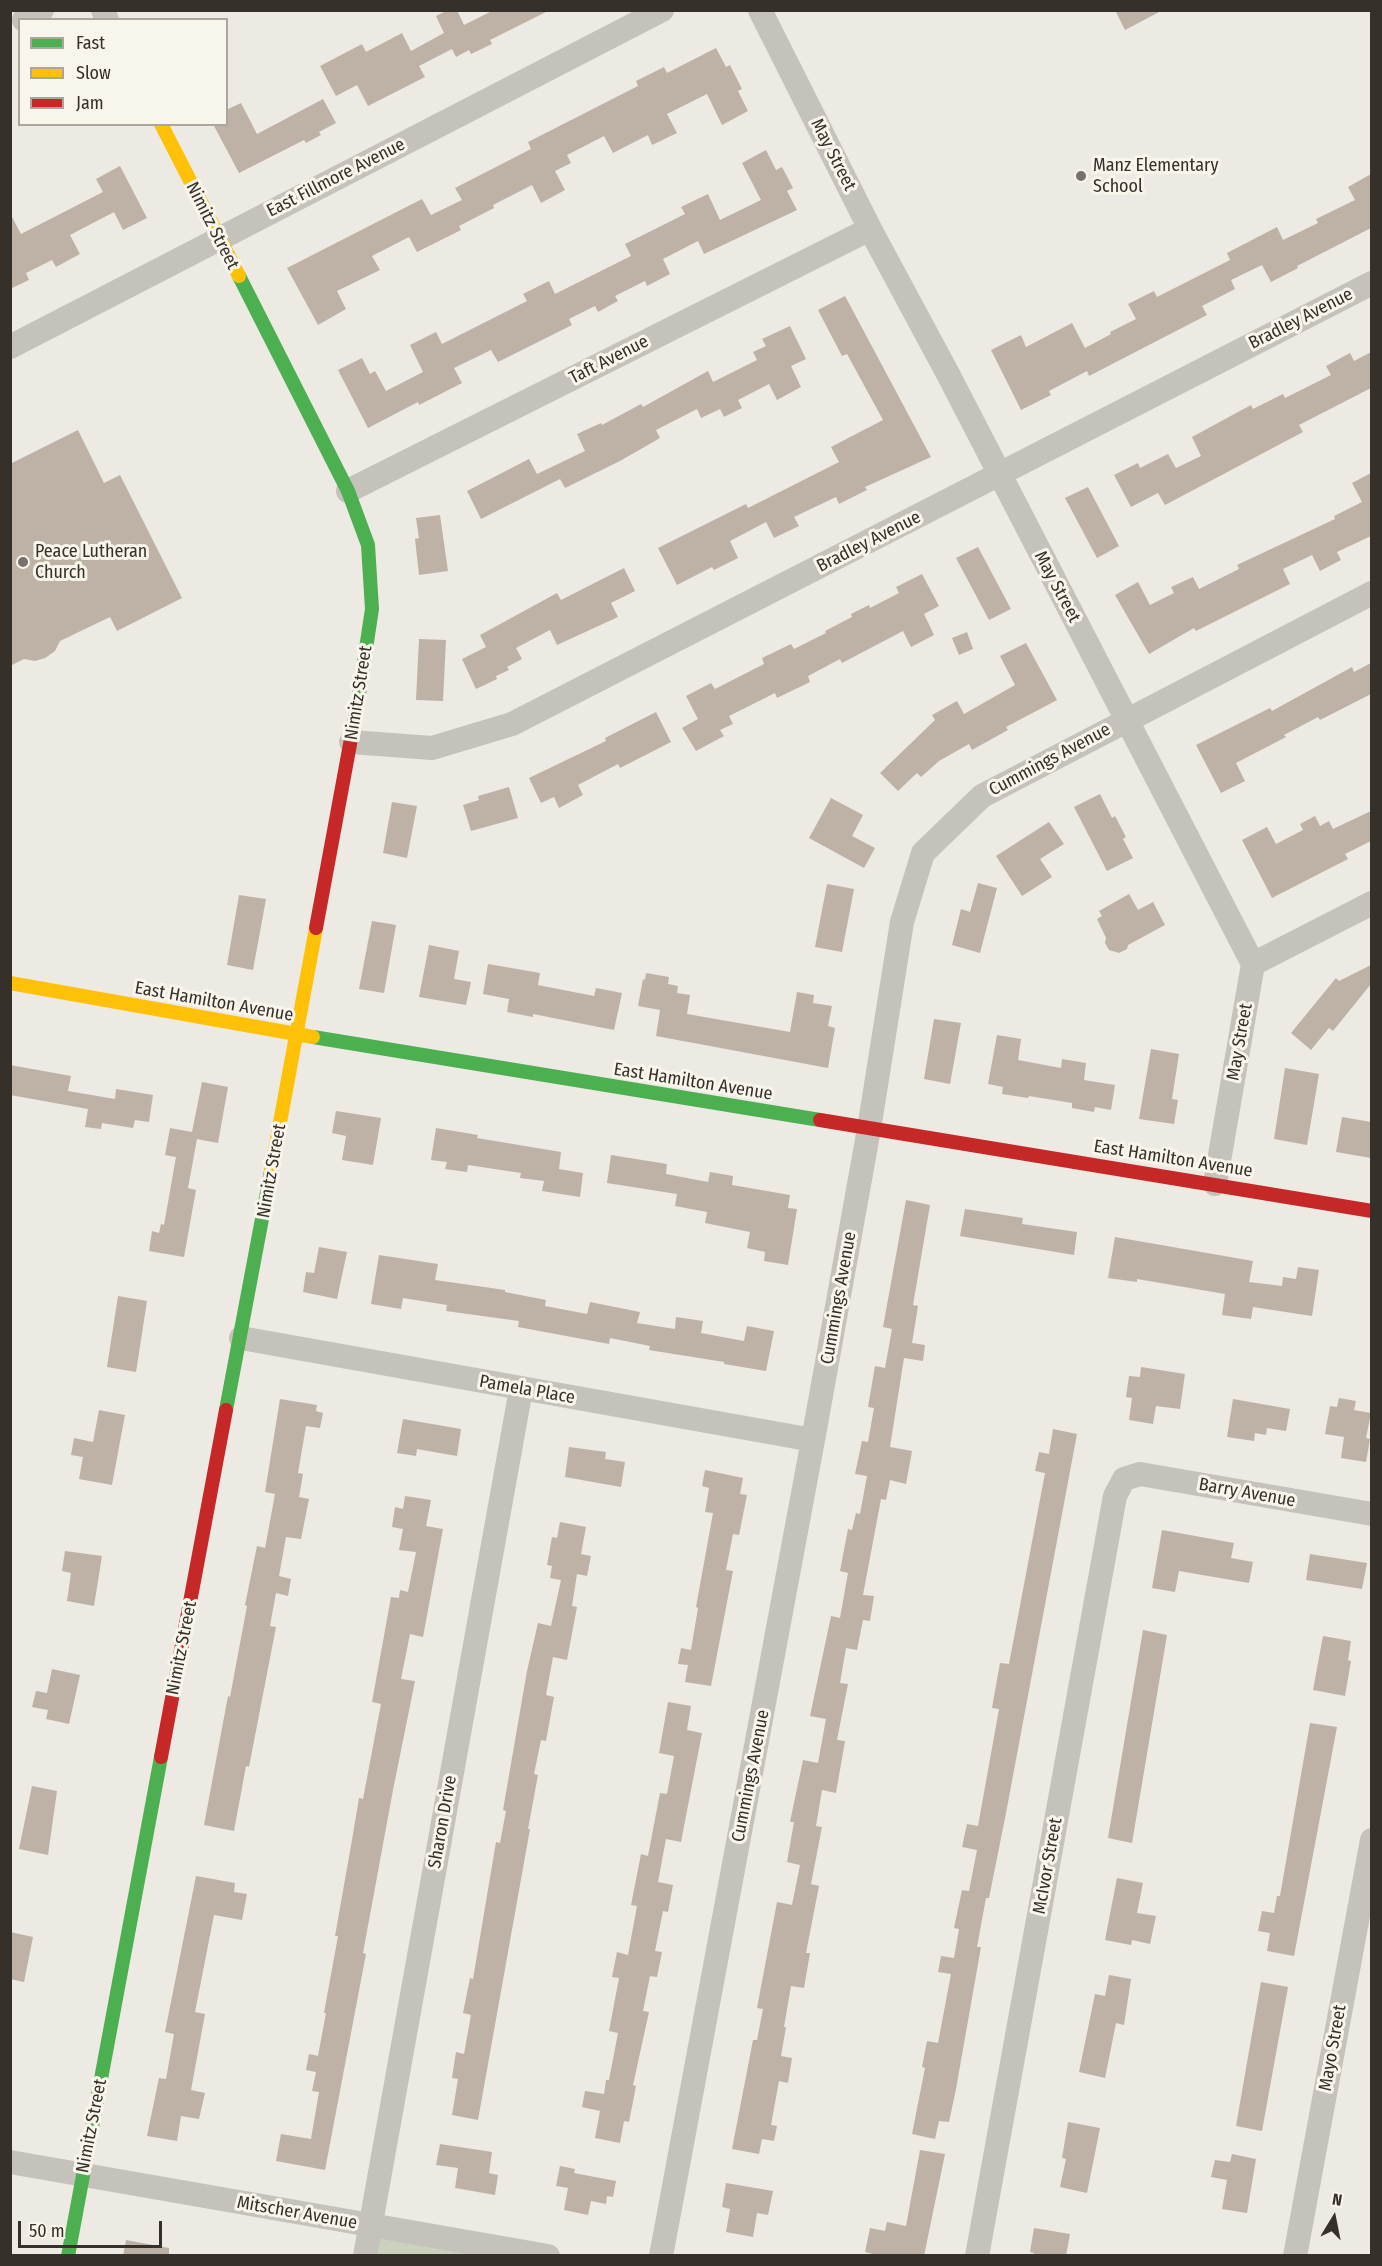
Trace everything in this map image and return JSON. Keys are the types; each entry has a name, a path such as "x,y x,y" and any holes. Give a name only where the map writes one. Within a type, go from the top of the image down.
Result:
{"street":[{"path":"28,18 42,10"},
{"name":"East Fillmore Avenue","path":"10,346 220,240 243,226 662,10"},
{"name":"May Street","path":"759,10 870,229 948,374 1253,964 1215,1184"},
{"name":"Nimitz Street","path":"68,2256 297,1035 351,742 372,609 368,545 348,491 162,126"},
{"name":"Taft Avenue","path":"348,491 870,229"},
{"name":"Bradley Avenue","path":"351,742 432,747 512,724 1371,283"},
{"name":"Cummings Avenue","path":"661,2256 813,1440 869,1129 902,922 923,853 982,796 1371,593"},
{"path":"1253,964 1371,903"},
{"name":"East Hamilton Avenue","path":"10,983 297,1035 1371,1211"},
{"name":"Pamela Place","path":"241,1338 813,1440"},
{"name":"Sharon Drive","path":"365,2256 521,1389"},
{"name":"Barry Avenue","path":"1124,1479 1140,1474 1371,1514"},
{"name":"McIvor Street","path":"977,2256 1115,1496 1124,1479"},
{"name":"Mayo Street","path":"1295,2256 1371,1840"},
{"name":"Mitscher Avenue","path":"10,2162 548,2256"}],"green space":[{"path":"371,2226 548,2256 365,2256"}],"building":[{"path":"448,10 457,10 464,25 494,10 550,10 490,40 492,44 471,54 469,50 456,57 452,49 419,66 425,77 368,106 357,85 336,96 320,66 362,44 366,52 402,33 411,51 444,33 436,16"},
{"path":"1115,10 1163,10 1125,30"},
{"path":"716,48 726,67 730,65 742,89 738,91 748,111 722,125 707,94 667,114 677,133 652,145 648,135 613,153 604,136 567,155 571,163 555,171 565,190 541,203 532,185 459,226 461,230 417,252 409,237 372,256 380,270 337,291 346,309 318,325 287,268 422,199 431,215 462,200 455,188 531,149 528,142 638,86 636,81 664,67 667,73"},
{"path":"323,99 336,123 319,132 321,135 306,143 304,140 239,173 214,126 228,126 228,109 241,103 257,134"},
{"path":"766,150 776,170 782,167 793,188 787,191 797,210 704,254 698,241 663,259 670,274 647,286 645,281 615,296 618,301 598,312 595,306 569,319 572,325 498,362 491,350 454,368 462,383 419,405 418,402 368,428 338,370 362,358 370,374 375,371 386,391 423,372 410,345 436,332 442,344 527,301 523,294 549,281 555,294 631,256 625,244 685,214 681,207 708,194 720,220 761,200 742,163"},
{"path":"120,166 147,218 123,230 114,212 70,235 80,254 56,267 52,260 26,273 29,280 10,289 10,213 21,234 103,192 96,179"},
{"path":"1371,174 1371,228 1271,282 1262,265 1231,280 1235,289 1202,306 1207,315 1089,376 1087,371 1049,391 1051,395 1021,410 991,350 1021,335 1026,347 1072,323 1085,348 1136,319 1128,304 1154,291 1157,297 1230,260 1227,253 1277,227 1283,240 1318,223 1316,219 1355,200 1348,187"},
{"path":"845,296 931,457 865,487 867,490 839,504 836,497 794,517 799,526 774,538 766,522 730,541 738,558 714,570 712,567 677,585 658,548 746,504 748,508 839,462 831,447 883,420 847,354 842,356 818,310"},
{"path":"790,326 806,359 791,366 801,387 777,400 769,384 738,400 742,408 724,417 720,409 701,418 697,409 656,430 660,438 620,461 565,488 560,479 481,519 467,491 529,459 537,474 585,451 577,434 601,423 602,425 641,404 643,407 708,371 713,382 757,360 753,352 766,346 762,339"},
{"path":"1371,352 1371,388 1299,425 1303,432 1165,505 1158,493 1131,507 1114,475 1138,463 1140,468 1168,454 1176,468 1201,456 1192,437 1251,405 1253,409 1283,394 1285,398 1331,375 1326,366 1350,353 1354,361"},
{"path":"78,430 104,483 120,475 182,598 117,631 110,617 60,641 55,651 45,658 35,661 24,659 10,666 10,464"},
{"path":"1371,473 1371,536 1337,552 1341,560 1320,571 1312,555 1283,569 1290,584 1196,631 1194,628 1149,654 1115,595 1138,582 1150,605 1174,593 1171,587 1193,577 1199,589 1239,569 1237,565 1335,519 1334,516 1362,502 1352,483"},
{"path":"1088,487 1119,546 1097,558 1065,498"},
{"path":"440,515 448,571 419,575 415,539 419,538 416,518"},
{"path":"978,547 1011,609 989,620 956,558"},
{"path":"624,568 635,591 611,603 618,617 557,645 550,630 516,648 522,659 507,667 509,670 496,676 497,679 476,689 462,659 486,647 480,635 557,593 561,600"},
{"path":"922,574 939,606 924,614 934,635 911,647 903,631 842,663 840,659 808,676 810,682 777,698 775,693 729,716 733,724 720,730 724,736 696,751 682,728 698,719 686,696 711,683 715,689 764,664 762,658 791,644 794,649 826,633 825,631 852,617 851,614 869,605 870,608 899,593 896,587"},
{"path":"967,632 973,649 959,655 952,638"},
{"path":"419,639 446,640 443,701 416,700"},
{"path":"1026,643 1057,700 1006,727 1008,730 972,750 969,744 939,761 921,777 917,773 898,791 880,773 935,720 932,715 957,701 964,714 1015,685 1000,656"},
{"path":"1371,663 1371,694 1320,720 1318,717 1236,763 1245,781 1221,793 1196,745 1270,708 1272,711 1352,667 1354,672"},
{"path":"656,712 671,742 620,768 618,764 578,785 583,795 559,808 554,797 541,803 529,778 606,741 605,738"},
{"path":"509,787 518,818 471,831 463,805 479,800 478,796"},
{"path":"1100,794 1112,818 1115,816 1126,837 1123,839 1133,858 1107,871 1074,807"},
{"path":"831,798 863,815 852,836 875,848 864,868 809,838"},
{"path":"392,802 417,806 407,858 383,853"},
{"path":"1371,811 1371,841 1345,854 1348,859 1272,898 1242,840 1267,827 1276,844 1303,830 1300,824 1315,816 1320,826 1329,821 1333,829"},
{"path":"1049,822 1064,844 1040,859 1052,877 1022,896 996,856"},
{"path":"978,883 997,888 980,953 952,945 961,909 970,912"},
{"path":"827,884 854,889 842,952 815,947"},
{"path":"1129,894 1138,910 1153,902 1165,925 1128,945 1127,949 1119,953 1109,950 1097,919 1102,916 1099,911"},
{"path":"239,895 266,899 253,970 227,965"},
{"path":"372,921 396,925 384,993 359,989"},
{"path":"429,945 459,951 454,979 471,982 466,1005 419,997"},
{"path":"488,964 540,973 538,985 594,996 596,988 622,993 614,1030 533,1014 533,1017 507,1012 509,999 483,994"},
{"path":"1371,965 1371,984 1333,1031 1329,1028 1311,1050 1291,1033 1336,978 1339,981"},
{"path":"646,973 669,977 668,984 678,986 677,993 690,995 687,1014 790,1032 797,992 814,995 813,1003 832,1006 828,1026 835,1028 828,1068 656,1036 660,1010 638,1006"},
{"path":"934,1019 961,1023 950,1084 924,1079"},
{"path":"997,1035 1021,1039 1018,1060 1061,1068 1062,1059 1086,1063 1084,1080 1115,1085 1111,1110 1095,1107 1094,1112 1072,1108 1072,1103 1002,1094 1003,1087 988,1084"},
{"path":"1151,1049 1179,1054 1172,1099 1178,1100 1174,1124 1139,1119"},
{"path":"10,1065 71,1076 68,1091 115,1099 116,1089 153,1095 149,1122 135,1120 133,1128 102,1123 101,1129 85,1127 88,1109 10,1095"},
{"path":"1285,1068 1319,1074 1307,1145 1274,1139"},
{"path":"202,1082 228,1087 218,1143 197,1139 188,1188 196,1190 184,1257 149,1251 152,1231 159,1233 161,1224 164,1225 176,1157 165,1155 170,1128 192,1132"},
{"path":"336,1111 381,1118 373,1165 342,1160 346,1136 332,1133"},
{"path":"1342,1117 1371,1122 1371,1158 1336,1152"},
{"path":"436,1128 478,1135 477,1138 561,1152 559,1169 583,1173 580,1197 542,1191 544,1181 520,1178 521,1173 468,1165 467,1172 445,1169 447,1162 431,1160"},
{"path":"611,1155 667,1164 666,1174 708,1182 710,1172 733,1176 732,1185 790,1195 788,1208 797,1209 788,1265 764,1261 765,1252 747,1248 750,1232 705,1223 707,1212 675,1206 677,1194 607,1183"},
{"path":"906,1200 930,1205 913,1305 918,1306 912,1343 925,1345 923,1361 904,1358 890,1447 912,1451 906,1484 890,1480 886,1500 881,1499 863,1595 874,1596 870,1621 863,1620 857,1650 846,1648 840,1683 848,1684 837,1740 845,1741 836,1793 822,1790 816,1826 822,1827 811,1884 819,1886 806,1953 810,1953 804,1988 791,1986 784,2027 786,2027 781,2056 792,2058 788,2083 779,2081 771,2125 777,2126 774,2141 762,2139 759,2154 732,2149 753,2040 757,2040 763,2009 757,2008 777,1902 792,1905 800,1865 787,1862 794,1822 790,1822 803,1760 818,1763 826,1719 810,1716 831,1616 840,1618 848,1573 840,1571 848,1529 852,1530 856,1513 860,1514 867,1476 855,1474 862,1441 868,1442 874,1408 868,1407 875,1366 885,1368 892,1329 883,1327"},
{"path":"965,1209 1023,1218 1022,1224 1077,1232 1074,1255 960,1236"},
{"path":"1115,1237 1253,1261 1249,1282 1282,1286 1283,1277 1296,1279 1298,1267 1319,1270 1312,1316 1253,1307 1251,1319 1222,1315 1225,1294 1137,1279 1137,1282 1108,1278"},
{"path":"319,1247 347,1252 337,1299 303,1292 306,1272 314,1273"},
{"path":"379,1255 438,1264 435,1280 505,1290 505,1292 546,1300 545,1306 587,1314 590,1302 640,1312 637,1323 675,1329 676,1317 703,1321 701,1333 744,1341 747,1326 774,1331 766,1371 649,1350 650,1346 610,1338 609,1344 518,1327 519,1321 446,1311 447,1305 403,1298 401,1309 371,1304"},
{"path":"118,1296 147,1301 136,1372 107,1367"},
{"path":"1141,1367 1185,1374 1180,1409 1156,1406 1153,1424 1129,1420 1132,1398 1126,1397 1129,1376 1140,1377"},
{"path":"1339,1398 1356,1401 1354,1410 1371,1413 1366,1438 1370,1439 1366,1462 1341,1458 1344,1437 1325,1434 1330,1406 1337,1407"},
{"path":"280,1399 317,1405 316,1411 323,1413 320,1428 306,1426 298,1473 303,1474 299,1497 309,1499 301,1539 286,1537 279,1576 291,1579 288,1596 276,1593 270,1626 276,1627 234,1831 204,1825 257,1546 265,1548 275,1494 265,1492"},
{"path":"1233,1399 1290,1409 1286,1431 1267,1428 1266,1435 1255,1433 1254,1441 1227,1437"},
{"path":"99,1410 125,1415 112,1485 79,1479 83,1457 71,1455 74,1438 93,1442"},
{"path":"403,1419 461,1429 457,1456 417,1449 416,1456 397,1453"},
{"path":"1053,1429 1077,1434 1006,1813 989,1898 986,1898 977,1947 981,1947 956,2089 949,2122 939,2121 935,2139 912,2134 925,2068 922,2067 927,2041 938,2043 951,1974 938,1972 941,1956 954,1958 959,1929 954,1928 962,1890 969,1891 977,1850 962,1847 967,1824 978,1826 999,1709 992,1708 1000,1663 1009,1664 1045,1473 1035,1471 1039,1452 1049,1454"},
{"path":"569,1447 606,1452 605,1459 625,1462 621,1487 565,1477"},
{"path":"705,1470 743,1478 740,1494 747,1495 739,1535 733,1534 726,1570 733,1571 711,1686 685,1682 688,1665 678,1664 681,1648 691,1650 698,1608 696,1607 713,1513 705,1512 709,1488 702,1486"},
{"path":"405,1496 431,1500 426,1526 443,1529 423,1637 410,1634 401,1679 415,1681 363,1953 366,1954 325,2170 276,2161 281,2134 311,2139 319,2092 312,2091 316,2072 306,2070 309,2054 318,2056 326,2013 324,2013 338,1936 335,1936 359,1798 363,1799 381,1704 372,1702 391,1597 399,1598 400,1590 408,1592 416,1552 399,1550 403,1529 392,1527 395,1507 403,1509"},
{"path":"560,1522 586,1527 581,1554 591,1556 587,1576 577,1574 572,1606 577,1607 567,1660 553,1657 546,1695 554,1697 546,1741 541,1740 534,1774 538,1775 528,1829 530,1829 478,2120 452,2115 458,2079 452,2078 456,2052 464,2054 471,2015 463,2013 470,1978 473,1979 496,1842 500,1843 506,1811 503,1810 527,1671 538,1623 551,1626 561,1580 550,1578 552,1566 547,1565 552,1537 557,1538"},
{"path":"1162,1530 1234,1543 1231,1558 1253,1562 1249,1583 1179,1571 1175,1592 1152,1588"},
{"path":"65,1551 102,1556 94,1606 67,1601 71,1573 62,1571"},
{"path":"1310,1554 1367,1563 1362,1589 1306,1580"},
{"path":"1143,1630 1167,1635 1132,1843 1108,1838"},
{"path":"1323,1636 1351,1641 1348,1660 1351,1661 1345,1696 1313,1690"},
{"path":"52,1669 80,1675 69,1724 46,1719 48,1710 32,1707 36,1691 47,1693"},
{"path":"668,1702 691,1706 687,1730 702,1733 681,1842 666,1839 658,1882 673,1885 668,1912 663,1911 655,1951 662,1952 657,1977 650,1976 643,2011 649,2012 633,2085 636,2086 629,2122 624,2121 620,2143 595,2138 600,2111 582,2107 585,2091 604,2094 606,2080 609,2080 618,2033 609,2031 619,1978 612,1977 617,1952 628,1955 637,1906 631,1905 641,1854 648,1856 660,1793 667,1794 674,1756 659,1753"},
{"path":"1310,1723 1337,1727 1294,1956 1267,1951 1270,1933 1258,1931 1262,1911 1274,1913 1277,1896 1280,1896"},
{"path":"32,1786 57,1791 48,1855 19,1849"},
{"path":"196,1876 235,1883 234,1892 247,1894 242,1920 214,1915 195,2012 205,2014 191,2090 205,2093 199,2119 181,2116 177,2141 147,2136 159,2078 166,2079 174,2034 165,2032"},
{"path":"1117,1878 1143,1883 1137,1913 1156,1916 1150,1944 1132,1940 1131,1945 1105,1940"},
{"path":"10,1932 33,1937 24,1982 10,1979"},
{"path":"1109,1975 1131,1979 1124,2025 1116,2023 1105,2078 1079,2072 1095,1994 1105,1996"},
{"path":"1261,1982 1288,1987 1262,2131 1236,2126"},
{"path":"1068,2122 1100,2128 1087,2193 1060,2187 1066,2159 1062,2158"},
{"path":"440,2144 492,2152 489,2173 498,2175 495,2195 455,2188 458,2168 436,2165"},
{"path":"920,2150 945,2154 924,2256 880,2256 865,2252 870,2228 885,2231 887,2222 906,2226"},
{"path":"1232,2154 1256,2159 1247,2213 1222,2209 1227,2180 1211,2177 1215,2160 1230,2162"},
{"path":"560,2166 575,2169 574,2173 616,2181 613,2197 607,2196 606,2204 591,2201 588,2215 564,2210 568,2188 556,2186"},
{"path":"726,2183 773,2191 768,2215 757,2213 753,2237 726,2232 730,2209 722,2207"},
{"path":"1034,2228 1070,2234 1066,2256 1033,2256 1034,2253 1030,2252"},
{"path":"126,2240 169,2248 169,2256 123,2256"}],"traffic: fast":[{"path":"239,276 348,491 368,545 372,609 358,701"},
{"path":"313,1037 820,1120"},
{"path":"226,1410 271,1171"},
{"path":"68,2256 161,1757"}],"traffic: slow":[{"path":"162,126 239,276"},
{"path":"271,1171 316,928"},
{"path":"10,983 313,1037"}],"traffic: jam":[{"path":"316,928 358,701"},
{"path":"820,1120 1372,1211"},
{"path":"161,1757 226,1410"}],"place":[{"name":"Manz Elementary School","path":"1081,176"},
{"name":"Peace Lutheran Church","path":"23,562"}]}
